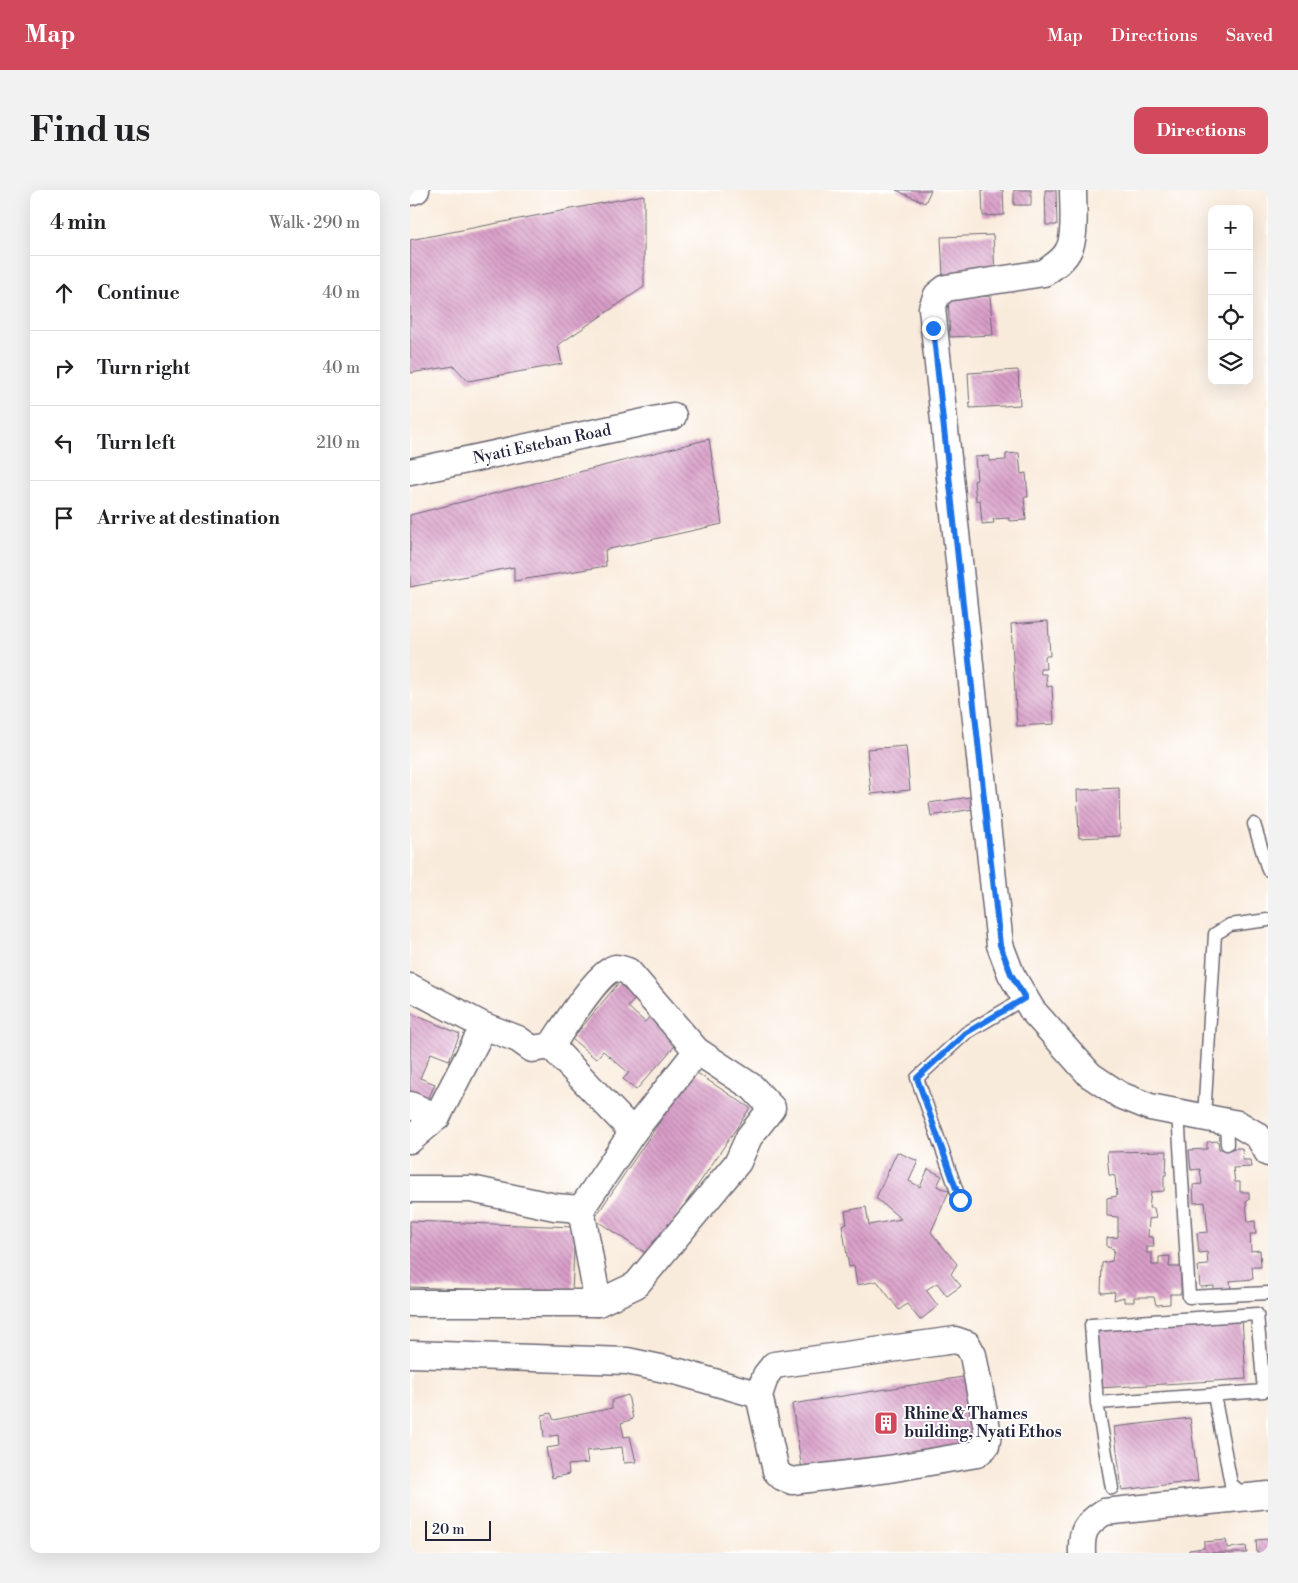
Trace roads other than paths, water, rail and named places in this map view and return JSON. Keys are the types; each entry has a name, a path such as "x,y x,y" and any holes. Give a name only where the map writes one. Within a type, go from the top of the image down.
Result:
{"street":[{"path":"410,192 416,190"},
{"path":"1073,190 1073,228 1070,249 1057,264 1044,273 946,288 937,295 932,308 1000,945 1011,974 1032,1010 1090,1075 1120,1095 1150,1107 1178,1112 1219,1128 1238,1124 1258,1136 1268,1153"},
{"name":"Nyati Esteban Road","path":"410,472 674,416"},
{"path":"410,987 484,1026 518,1039 532,1049 551,1046 597,981 608,971 617,968 628,971 697,1051 752,1087 772,1108 749,1137 738,1162 636,1285 598,1303 410,1303"},
{"path":"410,1140 437,1117 484,1026"},
{"path":"551,1046 633,1132"},
{"path":"598,1303 581,1209 633,1132 697,1051"},
{"path":"410,1106 437,1117"},
{"path":"410,1189 471,1189 555,1207 581,1209"},
{"path":"955,1340 967,1344 973,1355 988,1434 986,1446 977,1454 792,1482 782,1477 776,1471 759,1394 766,1375 774,1365 955,1340"},
{"path":"410,1354 627,1360 759,1394"},
{"path":"1082,1553 1081,1542 1088,1523 1104,1512 1258,1496"}],"lane":[{"path":"1254,824 1268,870"},
{"path":"1219,1128 1216,934 1230,925 1268,920"},
{"path":"960,1200 917,1078 966,1033 1025,998"},
{"path":"1178,1112 1189,1296 1268,1293"},
{"path":"1097,1404 1264,1392 1257,1314 1091,1325 1097,1404 1112,1488"},
{"path":"1214,1395 1231,1484 1258,1496"}],"place":[{"name":"Rhine & Thames building, Nyati Ethos","path":"886,1423"}]}
